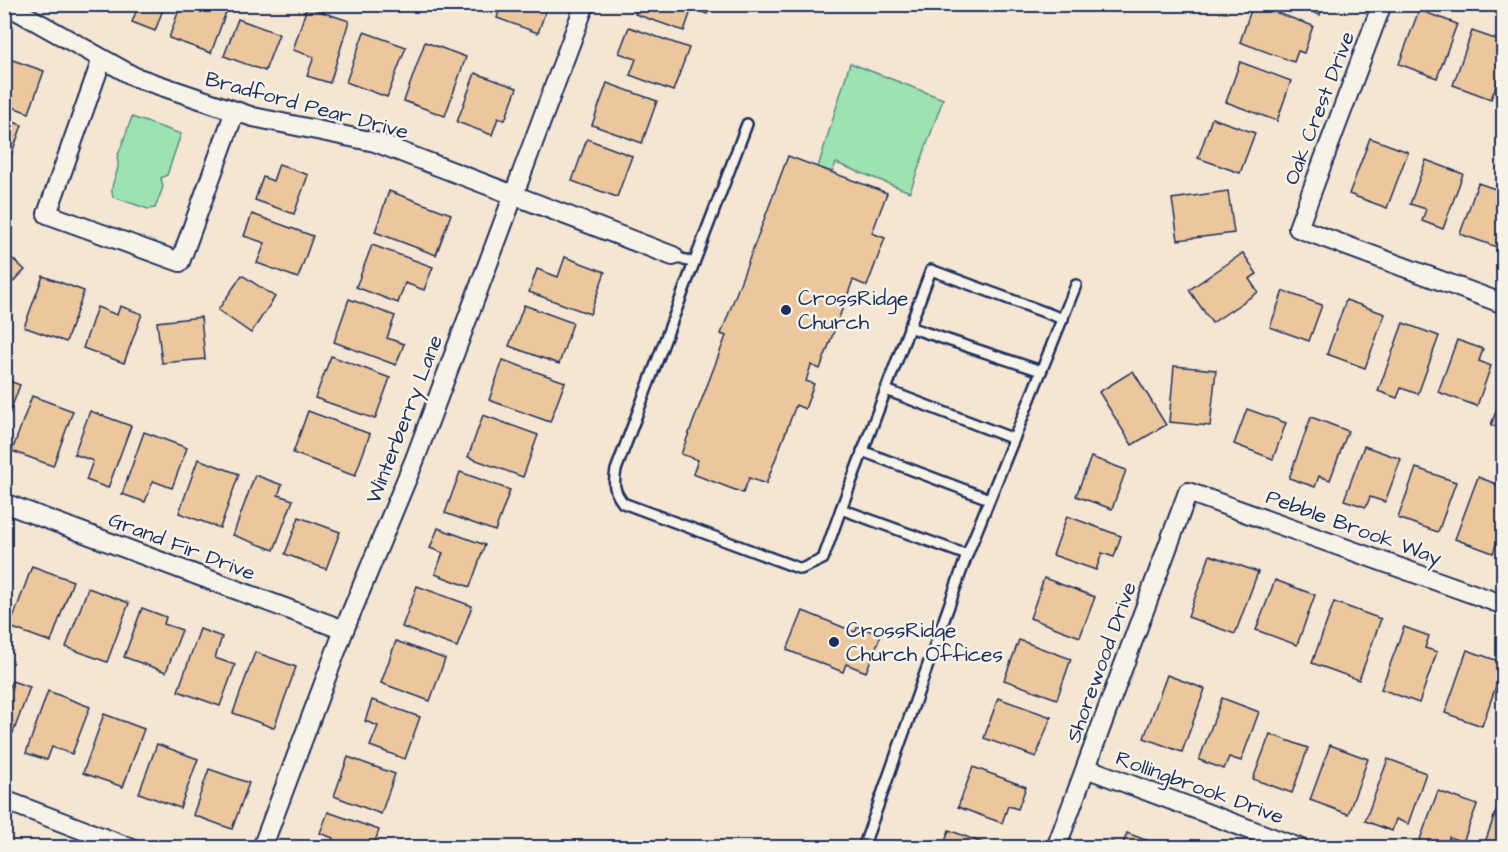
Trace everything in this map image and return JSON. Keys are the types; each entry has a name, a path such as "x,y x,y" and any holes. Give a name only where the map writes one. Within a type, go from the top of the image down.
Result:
{"street":[{"name":"Bradford Pear Drive","path":"5,4 135,77 235,111 310,131 375,142 673,256"},
{"name":"Winterberry Lane","path":"262,848 344,630 415,459 585,4"},
{"name":"Oak Crest Drive","path":"1382,4 1298,228 1503,304"},
{"path":"102,59 47,214 180,262 235,111"},
{"name":"Pebble Brook Way","path":"1188,492 1503,605"},
{"name":"Shorewood Drive","path":"1056,848 1188,492"},
{"name":"Grand Fir Drive","path":"4,503 344,630"},
{"name":"Rollingbrook Drive","path":"1086,768 1299,848"},
{"path":"4,800 130,848"}],"lane":[{"path":"747,124 616,470 615,493 623,503 801,569 823,559 931,270 1063,319"},
{"path":"673,256 694,263"},
{"path":"863,848 967,555 1076,285"},
{"path":"909,327 1041,372"},
{"path":"886,390 1014,439"},
{"path":"862,451 989,499"},
{"path":"841,508 967,555"}],"green space":[{"path":"850,63 943,99 910,192 836,163 832,172 818,167"},
{"path":"132,117 181,134 167,175 161,178 163,187 155,208 148,209 113,197 112,187 118,168 117,158"}],"building":[{"path":"139,4 165,4 155,31 132,22"},
{"path":"181,4 229,4 211,53 169,38"},
{"path":"460,4 488,4 484,13"},
{"path":"501,4 548,4 538,33 497,18"},
{"path":"638,4 710,4 707,14 692,8 684,31 635,14"},
{"path":"1253,4 1313,26 1304,53 1298,51 1294,62 1240,42"},
{"path":"1291,4 1323,4 1320,15"},
{"path":"307,7 349,21 330,83 307,76 314,57 293,50"},
{"path":"1419,10 1457,24 1437,78 1399,64"},
{"path":"238,19 279,34 265,71 224,56"},
{"path":"629,27 689,48 673,91 630,75 636,59 619,53"},
{"path":"1472,31 1504,42 1504,65 1491,99 1453,85"},
{"path":"364,32 406,47 387,97 346,82"},
{"path":"425,42 466,57 445,116 404,101"},
{"path":"4,57 44,71 29,113 4,104"},
{"path":"1240,62 1291,81 1277,121 1226,102"},
{"path":"475,73 517,88 505,120 498,118 492,135 457,122"},
{"path":"607,83 657,101 642,143 592,125"},
{"path":"1212,118 1255,133 1240,173 1198,158"},
{"path":"4,119 22,125 7,167 4,166"},
{"path":"1370,138 1408,152 1387,208 1349,194"},
{"path":"587,139 632,156 617,197 572,181"},
{"name":"CrossRidge Church","path":"788,156 887,193 872,233 885,238 867,286 853,280 820,369 811,365 806,381 814,384 805,409 796,405 766,484 749,478 743,493 693,474 698,460 681,454 726,336 721,334"},
{"path":"1426,160 1463,174 1443,229 1422,221 1426,209 1410,204"},
{"path":"279,164 308,175 294,214 255,200 263,177 273,181"},
{"path":"1478,183 1504,192 1504,238 1500,248 1460,234"},
{"path":"389,191 451,214 436,255 375,232"},
{"path":"1228,191 1234,233 1178,240 1172,199"},
{"path":"252,214 313,236 298,278 257,263 265,243 244,236"},
{"path":"372,245 433,267 424,290 405,283 398,303 356,287"},
{"path":"4,251 25,270 4,291"},
{"path":"1243,253 1257,274 1249,279 1258,292 1212,323 1189,290"},
{"path":"565,257 605,272 590,314 529,292 537,269 558,277"},
{"path":"242,275 275,297 251,333 218,310"},
{"path":"43,276 84,291 66,342 24,327"},
{"path":"1283,291 1322,305 1309,341 1270,327"},
{"path":"349,299 395,316 387,338 404,344 396,365 334,342"},
{"path":"1346,300 1385,314 1365,368 1327,354"},
{"path":"524,305 573,323 559,364 509,346"},
{"path":"120,306 142,314 124,363 83,348 97,307 117,315"},
{"path":"201,317 205,359 162,363 157,322"},
{"path":"1403,323 1439,336 1418,394 1401,388 1397,398 1378,391"},
{"path":"1457,340 1483,349 1479,361 1491,366 1477,406 1438,392"},
{"path":"331,356 390,378 375,419 315,398"},
{"path":"503,360 565,382 550,422 489,400"},
{"path":"1174,366 1216,370 1210,426 1169,422"},
{"path":"1133,371 1166,425 1132,445 1099,392"},
{"path":"4,379 20,385 4,428"},
{"path":"1504,389 1504,429 1491,425"},
{"path":"32,396 73,411 53,466 12,451"},
{"path":"1247,409 1286,423 1273,459 1234,444"},
{"path":"90,411 131,426 108,488 86,480 93,461 74,454"},
{"path":"308,411 370,434 355,476 293,453"},
{"path":"483,415 538,435 523,477 468,457"},
{"path":"1311,417 1348,431 1330,480 1319,476 1315,487 1289,478"},
{"path":"144,432 187,448 172,488 153,481 145,502 122,494"},
{"path":"1364,446 1401,459 1385,502 1370,497 1366,507 1344,500"},
{"path":"1091,457 1126,470 1112,509 1076,496"},
{"path":"198,459 239,474 220,528 179,513"},
{"path":"1416,468 1456,482 1438,532 1398,518"},
{"path":"460,472 510,490 495,531 445,513"},
{"path":"255,475 282,485 278,495 293,500 274,550 233,535"},
{"path":"1478,477 1504,487 1504,524 1493,553 1455,539"},
{"path":"1067,516 1121,536 1114,557 1102,553 1096,570 1053,555"},
{"path":"299,517 340,532 326,569 285,554"},
{"path":"438,528 485,545 470,587 435,574 443,553 430,548"},
{"path":"1210,555 1258,572 1235,634 1188,617"},
{"path":"32,566 73,581 51,642 10,627"},
{"path":"1044,578 1095,597 1080,637 1030,618"},
{"path":"1275,580 1315,595 1297,645 1256,630"},
{"path":"417,586 472,606 457,647 402,627"},
{"path":"88,588 129,603 107,662 66,647"},
{"path":"1334,602 1381,619 1359,680 1312,663"},
{"path":"142,608 166,617 164,624 182,630 166,672 124,657"},
{"name":"CrossRidge Church Offices","path":"803,611 855,632 858,626 881,635 866,672 846,664 843,672 787,650"},
{"path":"1404,627 1429,636 1425,648 1437,652 1419,703 1381,689"},
{"path":"200,629 222,637 215,658 235,665 220,706 178,691"},
{"path":"1019,640 1071,659 1057,699 1004,680"},
{"path":"396,641 445,659 430,701 381,683"},
{"path":"1467,650 1504,663 1482,726 1445,713"},
{"path":"255,652 296,667 274,728 233,713"},
{"path":"1167,675 1205,689 1182,752 1144,738"},
{"path":"12,681 30,687 13,733 4,730 4,689 8,690"},
{"path":"48,691 90,707 72,754 52,747 47,760 26,753"},
{"path":"998,698 1051,717 1036,757 984,738"},
{"path":"1222,698 1259,712 1241,761 1229,757 1224,769 1199,760"},
{"path":"372,700 420,717 405,759 370,746 378,726 365,721"},
{"path":"104,714 144,729 123,787 83,773"},
{"path":"1270,734 1308,748 1292,793 1253,779"},
{"path":"157,744 198,759 180,808 139,793"},
{"path":"1330,745 1368,759 1348,814 1310,800"},
{"path":"348,757 395,774 381,814 334,796"},
{"path":"1388,759 1426,773 1408,824 1396,819 1392,831 1365,821"},
{"path":"973,767 1026,787 1018,809 1008,806 1002,823 958,807"},
{"path":"209,769 249,783 232,829 193,815"},
{"path":"1438,791 1477,805 1463,842 1449,837 1446,848 1434,848 1419,842"},
{"path":"1500,800 1504,801 1504,848 1483,848"},
{"path":"328,812 379,830 373,848 330,848 333,838 320,833"},
{"path":"949,830 995,848 943,848"},
{"path":"1127,833 1167,848 1109,848 1111,842 1122,846"}],"place":[{"name":"CrossRidge Church","path":"786,310"},
{"name":"CrossRidge Church Offices","path":"834,642"}]}
